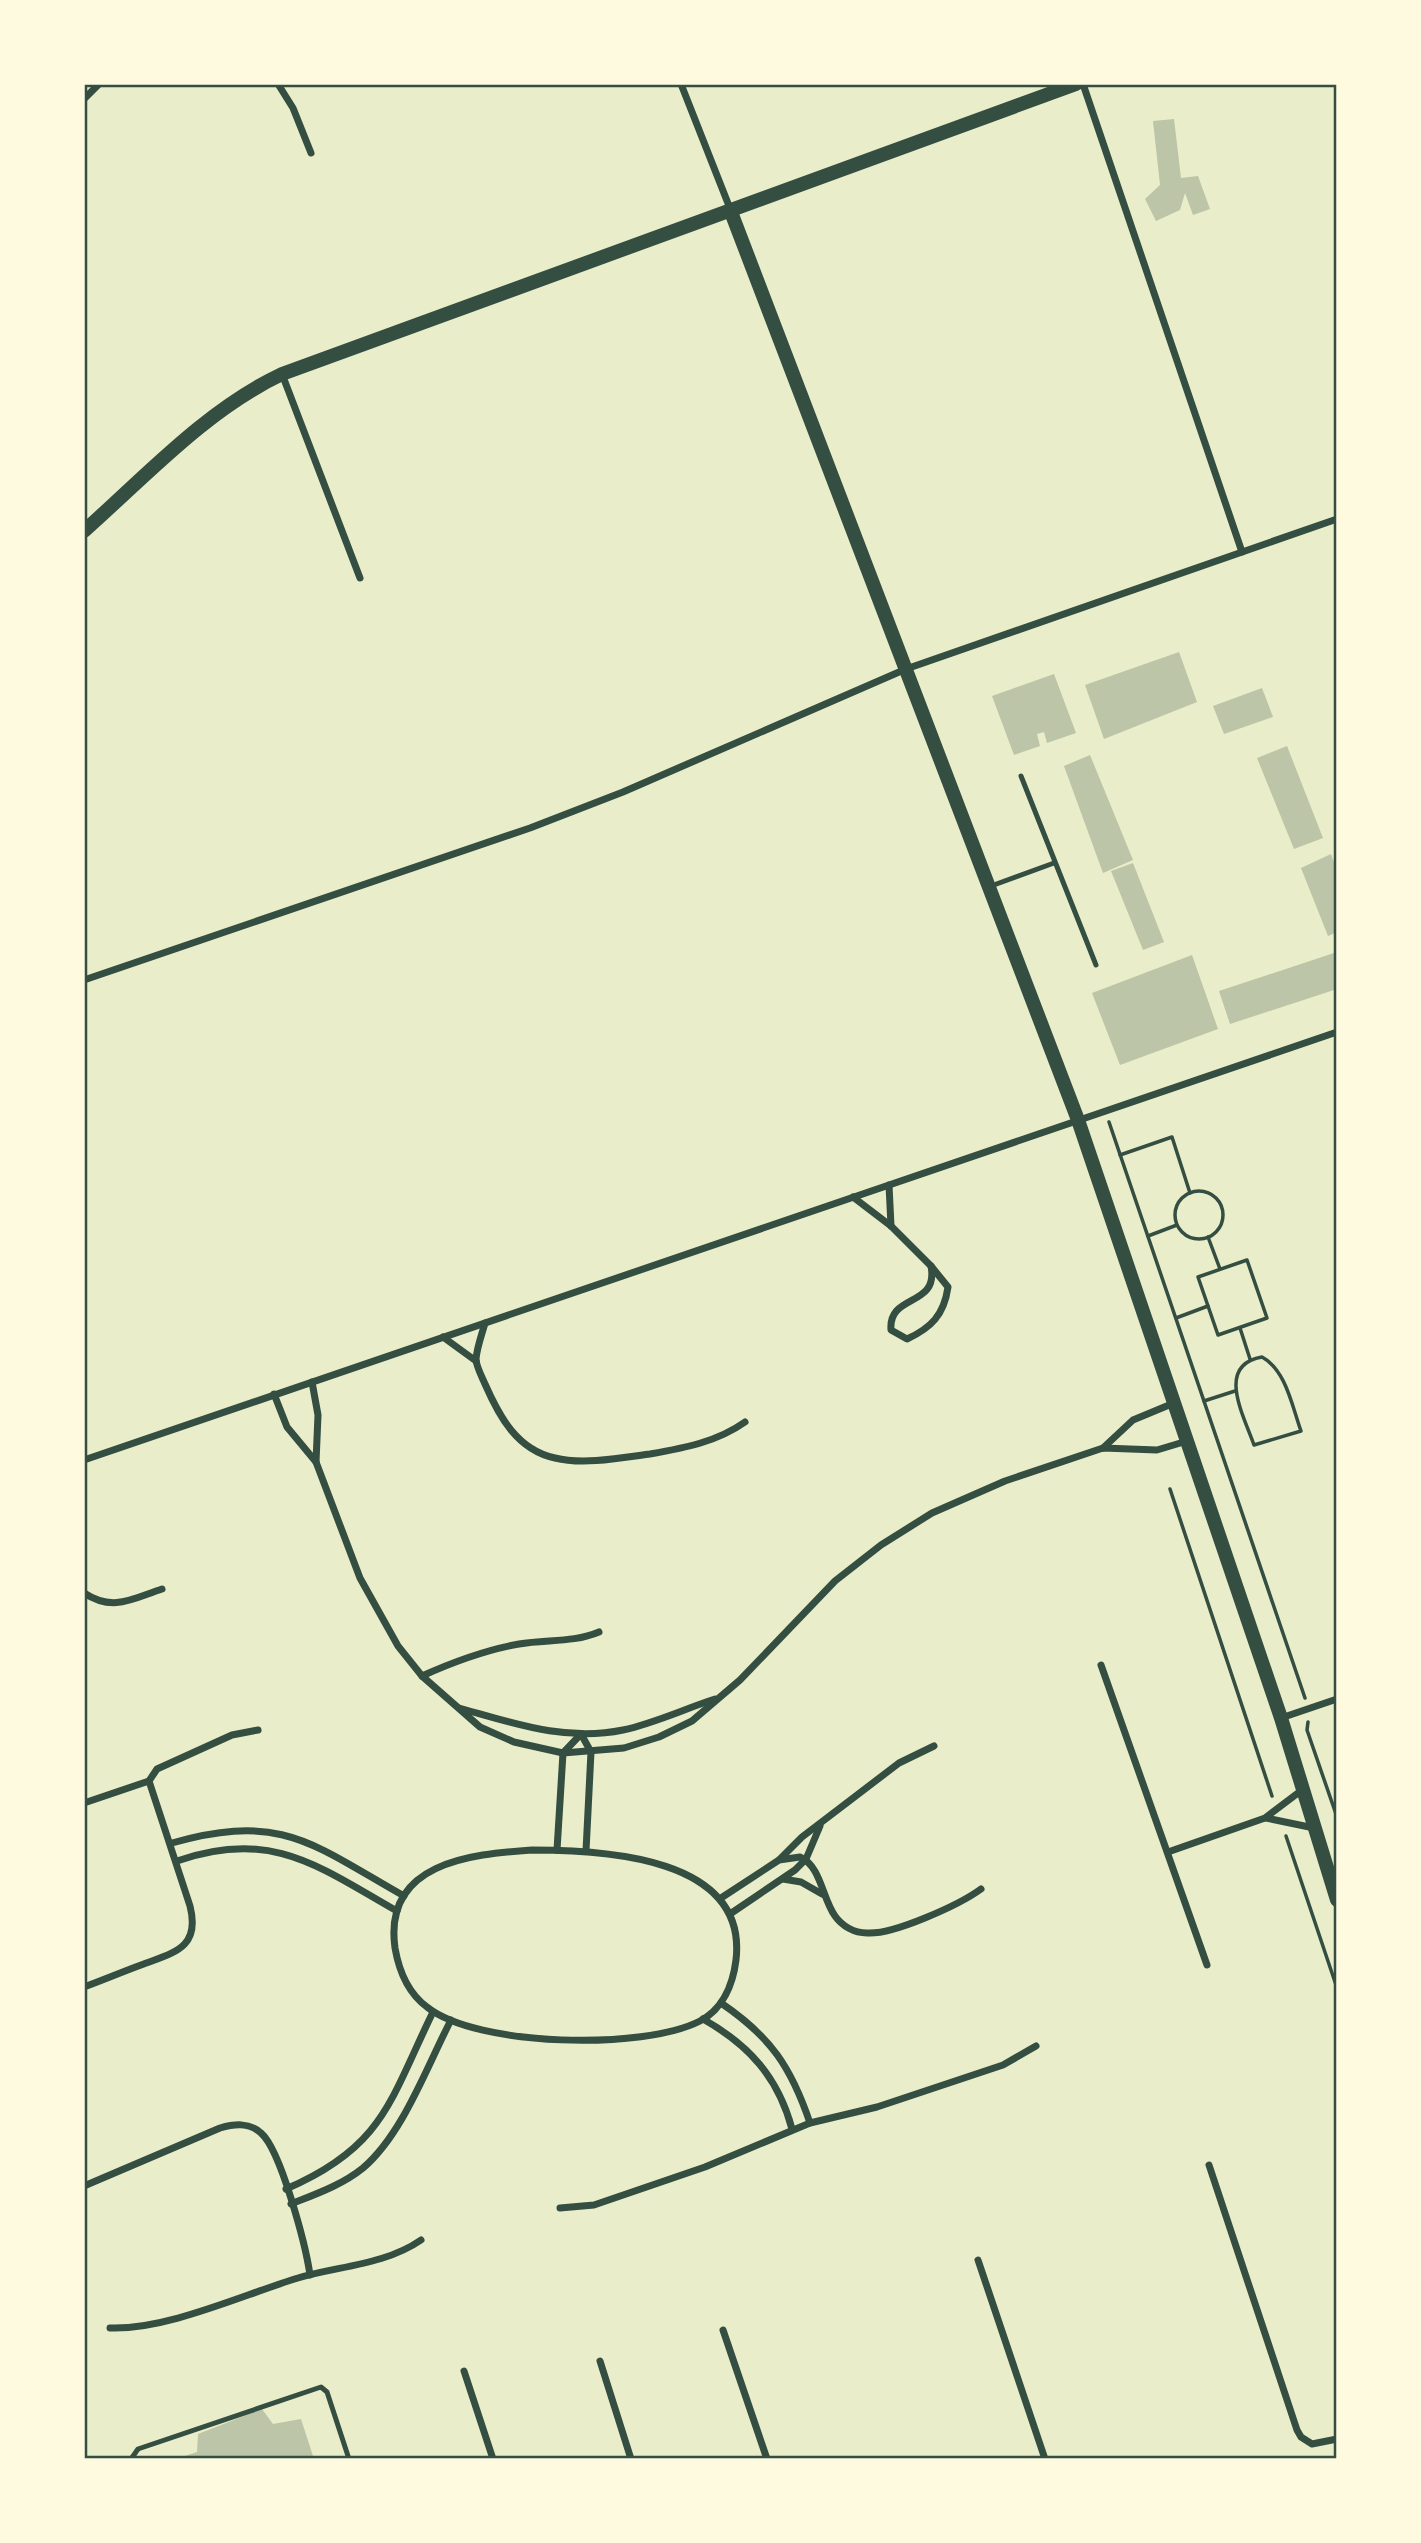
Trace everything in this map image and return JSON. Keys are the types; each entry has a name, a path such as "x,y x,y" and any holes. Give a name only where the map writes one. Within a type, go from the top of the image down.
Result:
{"main road":[{"path":"84,531 212,417 254,388 282,374 1076,84"},
{"path":"731,212 1079,1121 1281,1718 1337,1899"}],"street":[{"path":"84,99 99,84"},
{"path":"278,84 293,108 311,153"},
{"path":"681,84 731,212"},
{"path":"1083,84 1242,552"},
{"path":"282,374 360,578"},
{"path":"84,980 554,819 906,669 1337,519"},
{"path":"84,1460 1337,1032"},
{"path":"890,1185 891,1226"},
{"path":"853,1197 891,1226 931,1266 948,1287 945,1305 937,1319 920,1333 907,1339 898,1337 891,1330 890,1320 897,1309 929,1289 934,1280 931,1266"},
{"path":"476,1361 485,1323"},
{"path":"443,1337 476,1361 499,1416 517,1438 537,1452 556,1459 631,1457 684,1448 727,1435 745,1422"},
{"path":"312,1382 318,1415 316,1462"},
{"path":"274,1394 287,1427 316,1462 360,1578 398,1646 422,1676 495,1736 563,1753 624,1748 659,1737 692,1721 715,1698 740,1680 835,1581 898,1534 968,1496 1103,1448 1157,1450 1187,1441"},
{"path":"1103,1448 1133,1420 1175,1403"},
{"path":"84,1593 100,1604 123,1602 162,1589"},
{"path":"422,1676 488,1650 540,1641 572,1640 599,1632"},
{"path":"1101,1665 1207,1965"},
{"path":"458,1707 534,1729 581,1734 632,1728 715,1698"},
{"path":"1281,1718 1337,1699"},
{"path":"84,1987 169,1955 186,1943 193,1925 172,1843 149,1781 153,1772 239,1732 258,1730"},
{"path":"581,1734 590,1752 586,1851"},
{"path":"557,1850 563,1753 581,1734"},
{"path":"721,1898 779,1860 793,1844 899,1763 934,1746"},
{"path":"84,1803 149,1781"},
{"path":"1168,1852 1265,1818 1302,1790"},
{"path":"1265,1818 1314,1828"},
{"path":"730,1914 783,1879 806,1859 820,1825"},
{"path":"172,1843 240,1829 280,1833 310,1843 404,1896"},
{"path":"177,1861 227,1848 278,1851 305,1860 397,1911"},
{"path":"512,1851 586,1851 655,1864 705,1884 721,1898 730,1914 736,1952 730,1985 721,2003 703,2019 667,2032 580,2041 506,2033 451,2020 433,2012 411,1991 400,1968 394,1932 397,1911 404,1896 425,1874 451,1861 512,1851"},
{"path":"779,1860 794,1856 806,1859 835,1916 847,1928 874,1933 954,1906 981,1889"},
{"path":"783,1879 801,1882 822,1895"},
{"path":"721,2003 751,2025 778,2053 793,2077 810,2123"},
{"path":"286,2189 347,2157 372,2131 433,2012"},
{"path":"703,2019 740,2042 760,2062 778,2089 792,2129"},
{"path":"291,2204 341,2182 376,2155 398,2123 451,2020"},
{"path":"560,2208 594,2205 705,2167 792,2129 877,2107 1003,2065 1036,2046"},
{"path":"84,2186 190,2139 238,2124 258,2131 268,2142 286,2189 310,2275"},
{"path":"1209,2165 1297,2430 1301,2437 1312,2444 1337,2439"},
{"path":"110,2328 153,2323 310,2275 361,2264 399,2252 421,2240"},
{"path":"978,2260 1045,2459"},
{"path":"723,2330 767,2459"},
{"path":"600,2361 631,2459"},
{"path":"464,2371 493,2459"}],"lane":[{"path":"1021,776 1096,965"},
{"path":"989,886 1054,863"},
{"path":"131,2459 138,2449 321,2387 327,2392 349,2459"}],"path":[{"path":"1106,1111 1309,1709 1307,1730 1337,1817"},
{"path":"1120,1155 1172,1137 1189,1193"},
{"path":"1205,1192 1219,1202 1222,1218 1215,1232 1208,1237 1194,1238 1177,1224 1178,1203 1189,1193 1205,1192"},
{"path":"1148,1236 1177,1224"},
{"path":"1208,1237 1220,1269"},
{"path":"1247,1259 1267,1318 1218,1335 1198,1277 1220,1269 1247,1259"},
{"path":"1176,1318 1208,1306"},
{"path":"1240,1327 1250,1359"},
{"path":"1262,1357 1274,1364 1301,1431 1254,1445 1235,1391 1238,1367 1250,1359 1262,1357"},
{"path":"1204,1401 1235,1391"},
{"path":"1170,1489 1277,1811"},
{"path":"1280,1819 1337,1988"}],"building":[{"path":"1174,119 1181,178 1198,176 1210,209 1193,215 1185,193 1180,210 1156,221 1145,199 1160,185 1153,121"},
{"path":"1179,652 1197,702 1104,739 1085,685"},
{"path":"1054,674 1076,733 1047,743 1044,732 1037,734 1040,746 1014,755 992,696"},
{"path":"1262,688 1273,717 1224,734 1213,706"},
{"path":"1287,746 1323,838 1294,849 1257,758"},
{"path":"1090,755 1133,860 1103,873 1064,766"},
{"path":"1331,854 1337,871 1337,932 1328,936 1301,868"},
{"path":"1133,863 1164,942 1143,950 1111,871"},
{"path":"1337,952 1337,989 1230,1024 1219,991"},
{"path":"1192,955 1218,1029 1120,1065 1092,993"},
{"path":"262,2409 273,2424 301,2419 314,2459 176,2459 197,2452 198,2434"}]}
